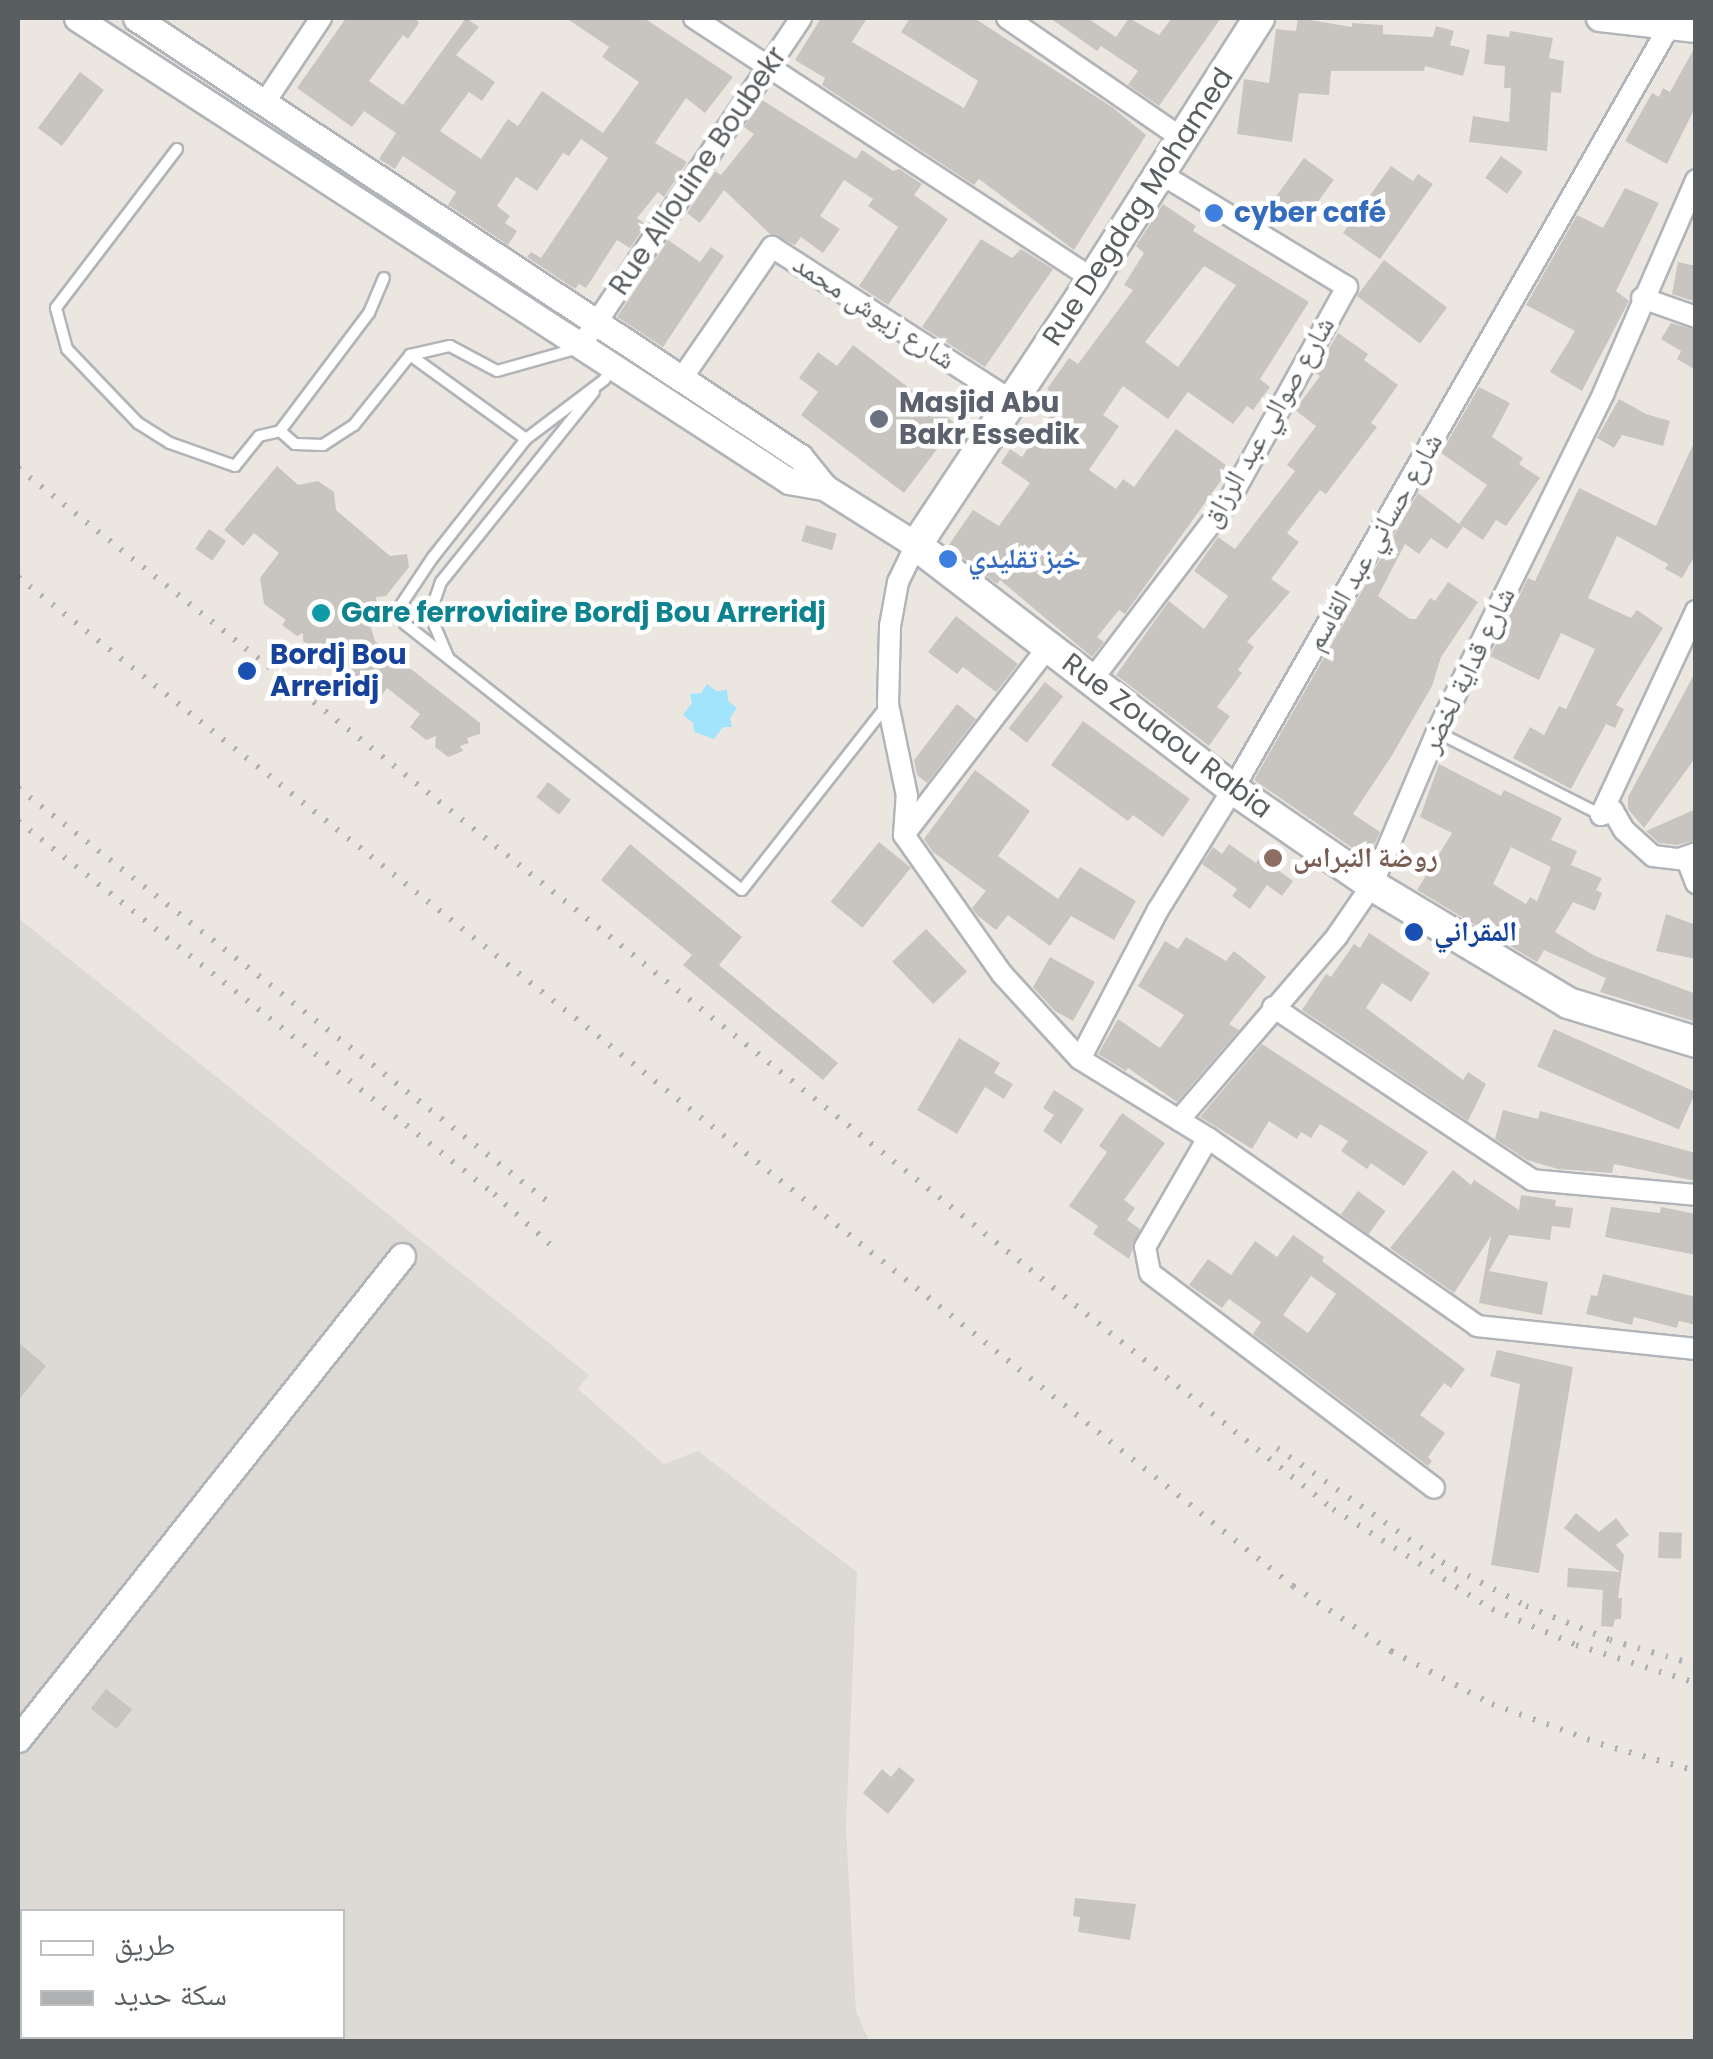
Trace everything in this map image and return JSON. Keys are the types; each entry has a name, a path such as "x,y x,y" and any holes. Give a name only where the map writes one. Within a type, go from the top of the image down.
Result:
{"main road":[{"name":"Rue Degdag Mohamed","path":"916,545 1093,279 1259,18"},
{"name":"Rue Zouaou Rabia","path":"916,545 1233,788 1372,884 1568,1002 1696,1042"}],"street":[{"path":"77,18 580,347 608,374 789,481 824,487"},
{"path":"136,18 800,457 824,487 916,545 898,582 890,626 888,704 907,796 904,835 1002,974 1080,1059 1208,1138 1477,1326 1696,1349"},
{"path":"265,102 321,18"},
{"path":"694,18 1093,279"},
{"name":"Rue Allouine Boubekr","path":"580,347 770,70 801,18"},
{"path":"1007,18 1183,139"},
{"path":"1599,18 1671,22 1696,29"},
{"name":"شارع حساني عبد القاسم","path":"1080,1059 1158,910 1233,788 1671,22"},
{"name":"شارع صوالي عبد الرزاق","path":"1091,681 1231,497 1347,287 1161,174"},
{"name":"شارع قداية لخضر","path":"1179,1120 1337,936 1372,884 1437,732 1604,392 1695,183"},
{"name":"شارع زيوش محمد","path":"680,381 772,247 1012,401"},
{"path":"1642,298 1696,317"},
{"path":"1600,815 1696,611"},
{"path":"904,835 1048,647"},
{"path":"1600,815 1613,811 1632,838 1653,856 1691,855 1696,883"},
{"path":"1274,1007 1532,1180 1696,1195"},
{"path":"1208,1138 1145,1246 1150,1273 1434,1488"},
{"path":"18,1738 402,1256"}],"lane":[{"path":"177,149 56,308 67,349 138,423 208,460 235,466 258,436 280,431 369,313 384,278"},
{"path":"280,431 295,444 323,445 354,425 410,354 450,346 498,371 580,347"},
{"path":"450,662 434,624 433,605 441,582 629,346"},
{"path":"410,354 526,439"},
{"path":"608,374 526,439 433,557 400,608 404,624 742,890 888,704"},
{"path":"1437,732 1600,815"}],"shaded area":[{"path":"18,918 589,1375 578,1389 664,1464 698,1451 857,1572 846,1828 856,2011 869,2041 18,2041"}],"water":[{"path":"707,684 716,691 727,690 728,701 737,708 730,718 732,727 723,727 714,739 694,732 693,723 683,715 692,703 690,694 701,693"}],"building":[{"path":"346,18 416,18 419,23 408,39 403,35 369,81 403,105 466,18 479,27 456,55 495,82 482,101 469,92 440,131 481,159 508,119 518,126 542,91 603,133 639,82 602,57 609,47 566,18 644,18 733,77 705,113 686,98 655,143 687,162 664,197 658,192 637,218 646,224 630,248 617,240 586,288 579,284 575,289 527,257 531,252 541,258 608,158 581,139 569,156 563,153 537,191 516,177 497,206 510,216 505,223 517,231 508,245 448,205 456,192 403,156 395,169 379,159 396,133 364,111 352,127 297,88"},
{"path":"821,18 867,18 852,42 964,108 978,81 901,32 910,18 974,18 1112,107 1146,135 1074,250 979,179 974,185 822,85 825,78 795,60"},
{"path":"1050,18 1087,18 1116,37 1129,18 1159,35 1172,18 1221,18 1159,106 1128,85 1138,71 1101,46 1097,51"},
{"path":"1298,18 1352,27 1352,23 1383,25 1383,34 1433,37 1436,26 1454,31 1450,45 1470,50 1463,76 1425,66 1424,71 1331,71 1329,95 1299,93 1292,142 1237,134 1244,79 1269,83 1276,29 1296,31"},
{"path":"1510,31 1553,38 1549,58 1564,61 1561,93 1551,92 1547,151 1469,142 1473,116 1509,122 1511,88 1504,88 1505,66 1484,64 1487,34 1509,37"},
{"path":"1696,45 1696,106 1667,164 1625,141 1652,93 1659,97 1663,88 1670,92"},
{"path":"80,72 104,90 62,146 38,128"},
{"path":"762,100 856,159 862,150 893,171 899,169 922,184 914,195 948,219 888,305 859,286 898,227 868,206 873,199 844,180 820,216 840,229 823,253 801,237 795,245 770,234 724,190 700,223 687,213 715,171 721,175 754,134 744,127"},
{"path":"1501,156 1523,172 1507,194 1485,178"},
{"path":"1304,158 1334,180 1304,221 1274,199"},
{"path":"1391,166 1413,181 1418,174 1433,184 1380,259 1343,233"},
{"path":"1625,188 1659,203 1616,291 1629,301 1582,391 1550,372 1575,331 1526,305 1577,215 1603,228"},
{"path":"1163,204 1196,226 1193,231 1309,302 1260,379 1270,387 1253,410 1247,406 1233,424 1188,392 1168,419 1123,386 1103,415 1119,426 1089,470 1116,489 1123,479 1134,487 1176,429 1230,468 1125,614 1119,610 1097,637 1104,642 1092,657 1000,580 997,584 948,546 973,510 999,526 1030,483 1001,463 1010,449 1022,457 1061,400 1047,389 1069,358 1078,364 1133,290 1124,285 1144,253 1136,246","holes":["1204,266 1236,285 1178,367 1145,342"]},
{"path":"981,239 1012,258 1021,249 1053,269 985,367 922,327"},
{"path":"668,240 700,262 711,247 724,256 663,347 617,317"},
{"path":"1384,260 1447,308 1420,343 1357,296"},
{"path":"1678,262 1696,266 1696,302 1672,294"},
{"path":"1671,323 1696,330 1696,370 1677,359 1681,351 1661,339"},
{"path":"1338,333 1368,354 1364,360 1398,385 1371,423 1377,427 1326,494 1320,490 1287,533 1299,542 1271,579 1290,592 1247,642 1254,647 1238,670 1242,673 1217,707 1230,716 1209,746 1116,675 1169,601 1204,629 1228,596 1194,571 1218,537 1235,549 1295,471 1287,465 1316,426 1295,410 1320,376 1315,373"},
{"name":"Masjid Abu Bakr Essedik","path":"853,345 956,424 904,493 801,415 818,392 799,378 818,352 837,366"},
{"path":"1479,387 1510,403 1492,437 1523,458 1519,464 1540,478 1506,526 1496,520 1483,540 1459,524 1487,485 1441,453"},
{"path":"1619,399 1646,414 1670,421 1663,446 1622,435 1614,448 1597,438"},
{"path":"1696,438 1696,554 1682,578 1665,569 1668,564 1617,536 1588,598 1631,618 1637,610 1663,628 1616,705 1624,709 1615,728 1606,724 1571,789 1513,758 1530,727 1544,735 1559,706 1566,709 1595,649 1561,633 1539,680 1490,656 1528,578 1535,581 1579,488 1656,526"},
{"name":"Gare ferroviaire Bordj Bou Arreridj","path":"277,466 298,485 318,481 334,492 336,510 390,556 407,554 409,567 386,596 376,597 377,604 365,608 375,641 480,723 480,734 467,738 469,743 460,746 463,751 448,757 435,747 436,736 426,740 410,727 420,714 387,688 372,709 372,687 359,693 361,678 346,682 348,668 333,672 334,665 303,641 303,633 297,636 282,625 286,620 264,604 260,578 279,553 254,533 243,546 224,530"},
{"path":"1418,493 1463,527 1447,549 1431,538 1419,554 1405,544 1378,596 1410,619 1416,619 1430,598 1435,601 1448,582 1478,602 1441,657 1432,686 1353,814 1380,832 1368,859 1254,780"},
{"path":"806,525 837,534 832,550 801,541"},
{"path":"209,529 226,541 212,561 195,549"},
{"path":"956,616 1018,664 996,692 963,667 957,674 928,652"},
{"path":"1696,671 1696,757 1644,828 1628,809 1628,797"},
{"path":"1045,682 1063,696 1027,743 1009,728"},
{"path":"957,704 976,719 927,783 917,775 914,760"},
{"path":"1083,721 1190,799 1163,837 1133,815 1128,821 1051,765"},
{"path":"1439,764 1501,796 1504,790 1562,818 1551,840 1577,851 1571,865 1602,878 1596,890 1602,893 1595,911 1573,902 1555,932 1595,956 1696,994 1696,1022 1600,992 1606,978 1544,950 1537,962 1417,890 1452,833 1420,817","holes":["1511,847 1551,867 1537,901 1530,897 1526,904 1493,884"]},
{"path":"975,770 1030,811 998,856 1058,899 1080,867 1136,901 1114,940 1071,916 1050,946 1008,915 996,930 978,916 972,908 986,891 933,852 924,839"},
{"path":"548,782 571,800 559,815 536,797"},
{"path":"1696,809 1696,840 1677,845 1659,843 1646,831"},
{"path":"879,842 911,868 862,928 831,902"},
{"path":"630,844 742,937 719,965 838,1063 823,1080 683,965 692,955 601,880"},
{"path":"1229,844 1256,863 1260,857 1293,881 1282,896 1267,885 1250,909 1232,896 1237,889 1202,864 1213,847 1222,854"},
{"path":"1666,914 1696,925 1696,959 1656,951"},
{"path":"926,929 967,971 933,1004 892,962"},
{"path":"1369,933 1430,973 1411,1002 1382,983 1366,1008 1463,1080 1468,1072 1486,1084 1468,1121 1302,1010 1326,974 1331,977 1354,944 1360,948"},
{"path":"1186,937 1226,961 1234,951 1266,977 1229,1024 1239,1030 1177,1102 1128,1068 1126,1071 1098,1054 1118,1019 1160,1048 1184,1015 1138,986 1165,941 1178,949"},
{"path":"1050,957 1095,982 1073,1021 1055,1011 1033,987"},
{"path":"1554,1029 1696,1092 1679,1129 1537,1066"},
{"path":"959,1038 1000,1063 994,1073 1013,1084 1004,1099 985,1087 957,1134 917,1110"},
{"path":"1262,1044 1428,1152 1404,1186 1371,1163 1367,1169 1341,1151 1348,1141 1320,1124 1311,1138 1301,1132 1297,1139 1269,1121 1252,1149 1200,1117"},
{"path":"1054,1090 1084,1109 1061,1144 1043,1131 1054,1115 1043,1108"},
{"path":"1503,1110 1538,1119 1540,1111 1696,1153 1696,1181 1614,1164 1612,1173 1558,1169 1527,1160 1495,1139"},
{"path":"1122,1113 1165,1143 1124,1200 1135,1208 1127,1220 1140,1229 1129,1259 1093,1234 1098,1226 1069,1206 1107,1152 1099,1146"},
{"path":"1453,1170 1471,1185 1474,1180 1519,1210 1521,1195 1556,1200 1555,1206 1573,1208 1570,1228 1552,1226 1550,1240 1509,1235 1489,1271 1548,1282 1542,1315 1479,1303 1491,1236 1454,1293 1390,1248"},
{"path":"1358,1191 1386,1211 1368,1234 1341,1214"},
{"path":"1611,1207 1660,1213 1661,1207 1696,1214 1696,1255 1605,1237"},
{"path":"1293,1235 1465,1369 1451,1388 1444,1383 1420,1415 1445,1433 1428,1457 1432,1461 1428,1466 1253,1334 1261,1322 1229,1299 1222,1308 1189,1285 1208,1259 1231,1275 1255,1241 1277,1257","holes":["1311,1276 1336,1294 1308,1333 1283,1315"]},
{"path":"1603,1274 1696,1297 1696,1325 1679,1321 1677,1328 1634,1317 1632,1325 1586,1314 1591,1295 1597,1296"},
{"path":"18,1342 46,1366 18,1401"},
{"path":"1497,1350 1573,1367 1539,1573 1491,1565 1520,1384 1490,1376"},
{"path":"1576,1513 1599,1532 1616,1518 1629,1535 1616,1545 1624,1555 1618,1598 1622,1598 1621,1619 1615,1619 1613,1627 1601,1626 1603,1590 1567,1587 1568,1568 1620,1572 1564,1528"},
{"path":"1659,1532 1682,1533 1681,1559 1658,1558"},
{"path":"106,1689 132,1709 117,1729 91,1709"},
{"path":"899,1767 915,1780 888,1814 863,1793 882,1769 891,1777"},
{"path":"1075,1898 1136,1904 1130,1940 1078,1932 1080,1917 1073,1916"}],"railway":[{"path":"18,468 1333,1509 1492,1609 1576,1645 1696,1683"},
{"path":"18,577 1293,1586 1391,1651 1492,1704 1601,1744 1696,1771"},
{"path":"18,788 547,1201"},
{"path":"18,821 494,1194 552,1246"},
{"path":"1277,1448 1442,1562 1526,1606 1610,1640 1696,1665"}],"place":[{"name":"cyber café","path":"1214,213"},
{"name":"Masjid Abu Bakr Essedik","path":"879,419"},
{"name":"خبز تقليدي","path":"948,559"},
{"name":"Gare ferroviaire Bordj Bou Arreridj","path":"321,613"},
{"name":"Bordj Bou Arreridj","path":"247,671"},
{"name":"روضة النبراس","path":"1273,858"},
{"name":"المقراني","path":"1414,932"}]}
